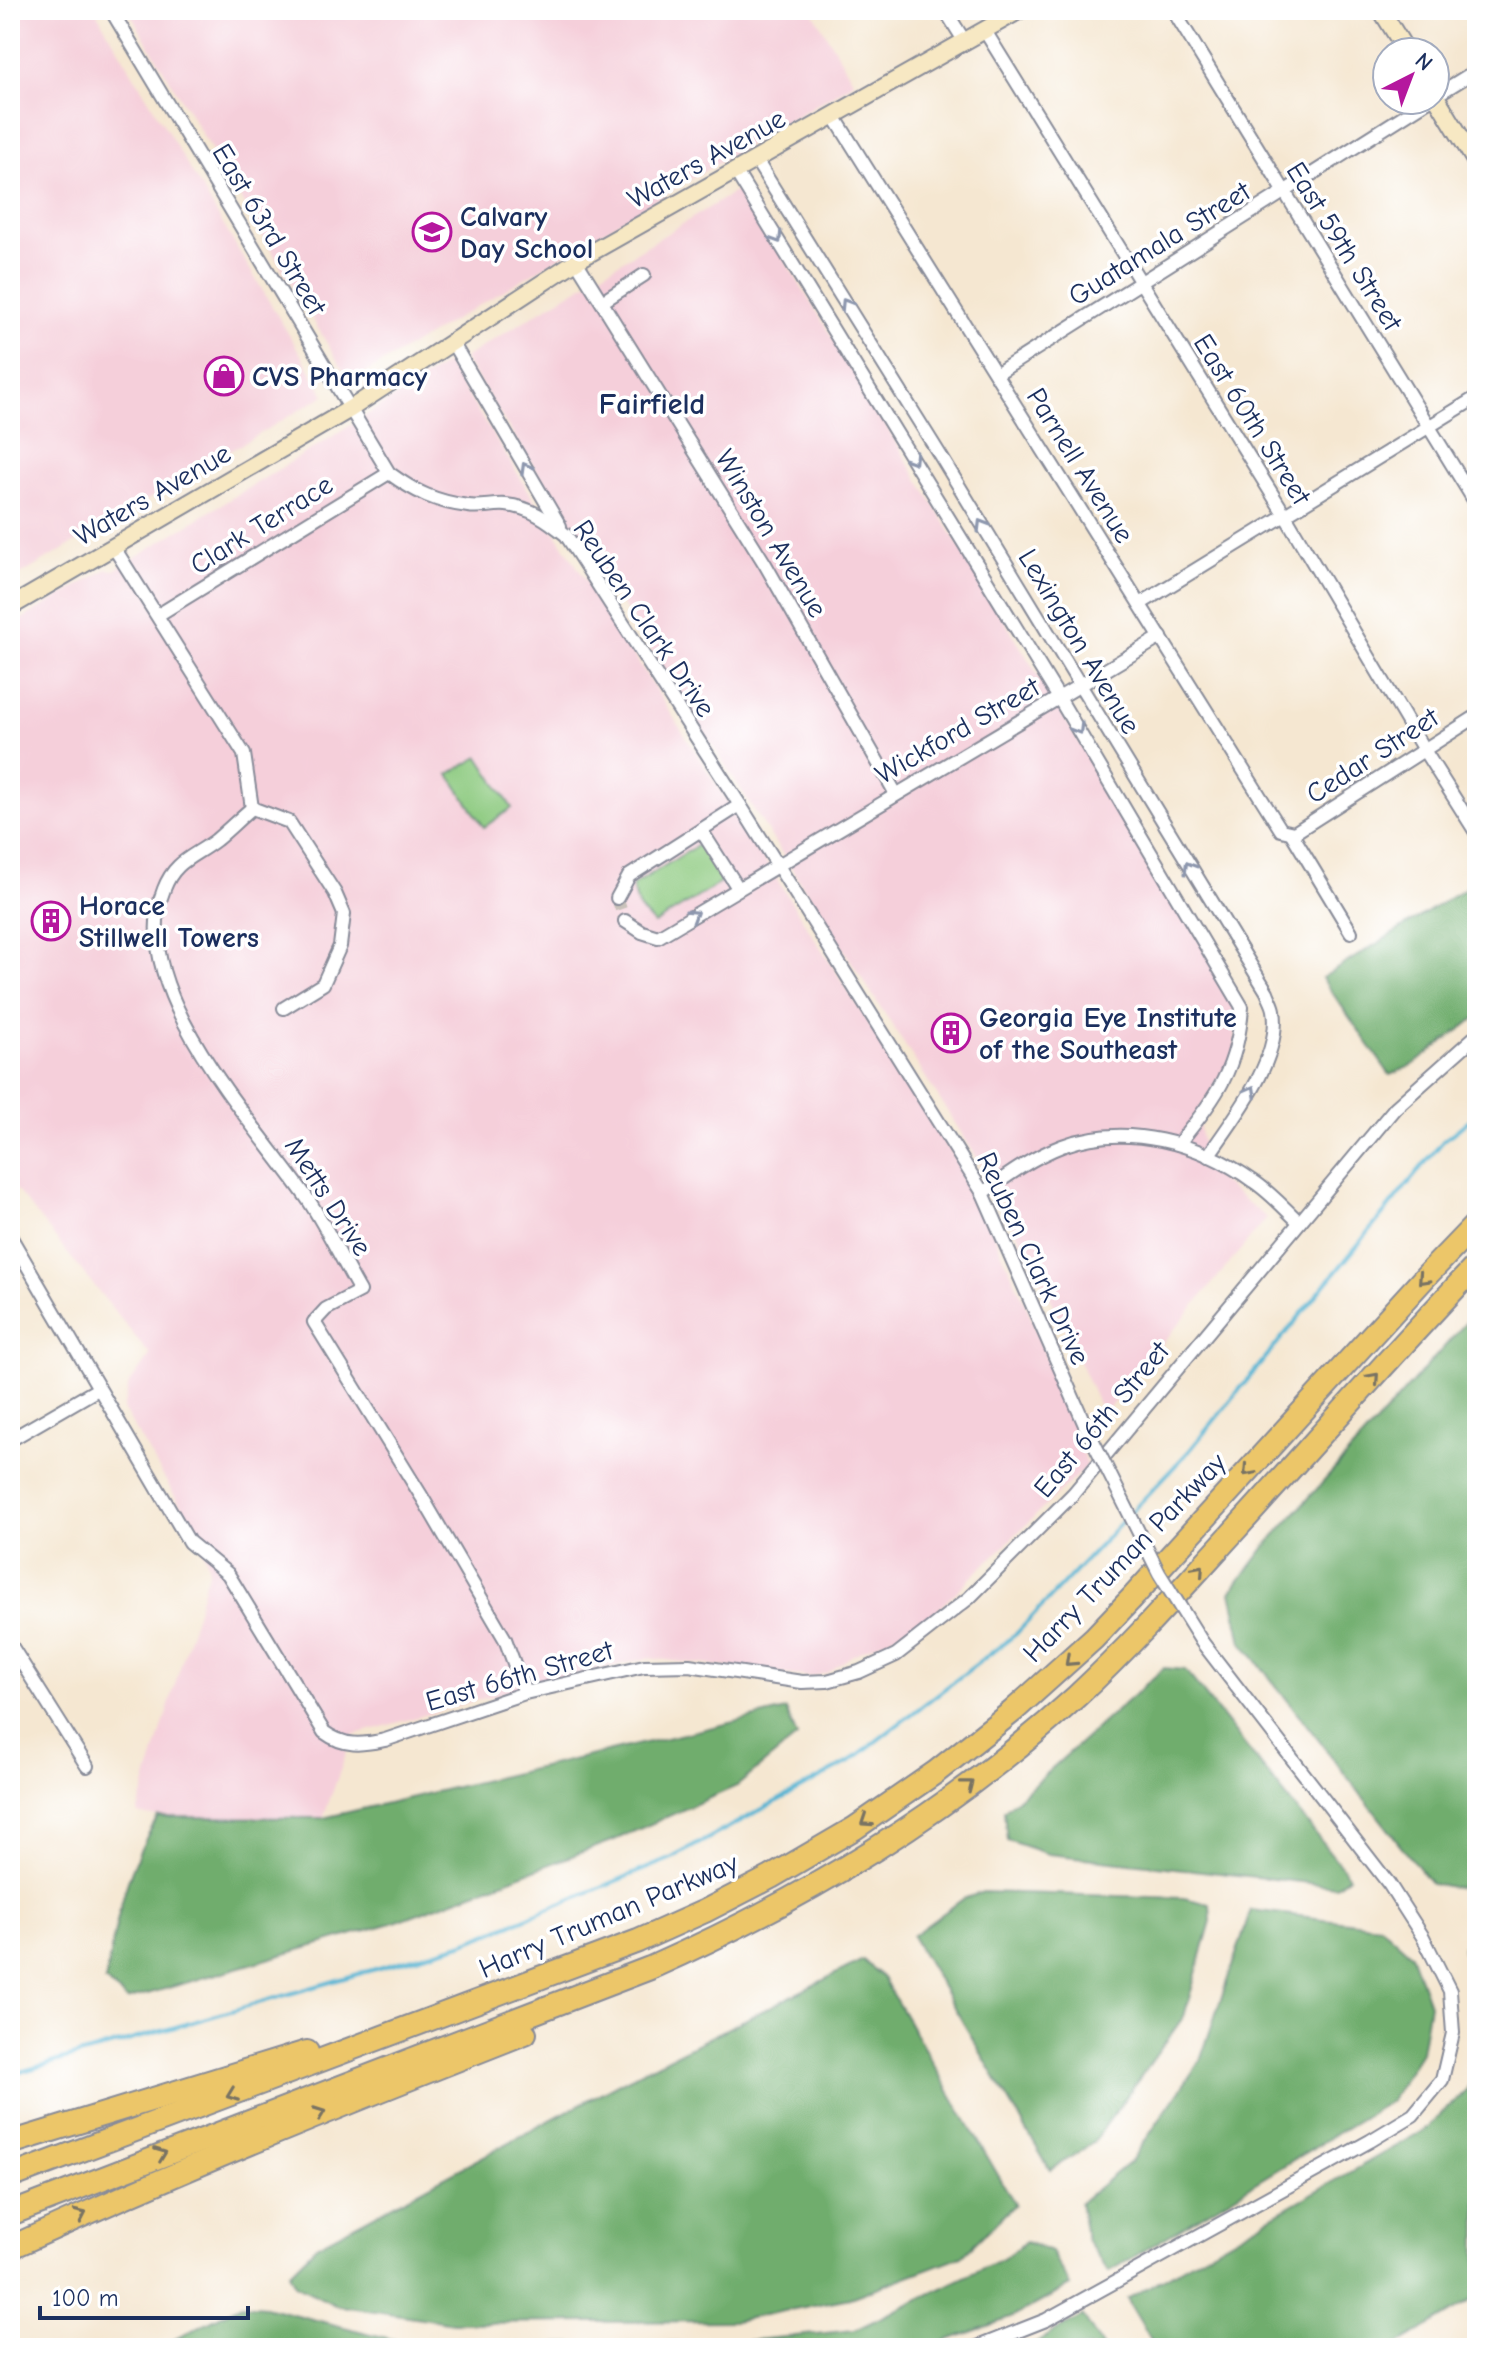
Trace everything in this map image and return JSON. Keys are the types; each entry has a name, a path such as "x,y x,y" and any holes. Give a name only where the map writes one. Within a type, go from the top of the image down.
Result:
{"highway":[{"name":"Harry Truman Parkway","path":"10,2177 638,1941 771,1877 855,1828 955,1757 1013,1711 1094,1638 1477,1223"},
{"path":"10,2248 280,2129 559,2019 654,1976 871,1854 954,1796 1074,1698 1154,1619 1477,1265"},
{"path":"10,2214 635,1974 718,1938 785,1904"},
{"path":"10,2143 341,2041 462,2008"}],"main road":[{"name":"Waters Avenue","path":"10,607 350,409 576,261 1020,10"},
{"path":"1381,10 1397,36"},
{"path":"1447,116 1477,164"}],"street":[{"name":"East 63rd Street","path":"111,10 389,473"},
{"path":"945,10 965,42"},
{"name":"East 59th Street","path":"1173,10 1477,505"},
{"name":"East 60th Street","path":"985,31 1285,515 1477,834"},
{"path":"1451,86 1477,70"},
{"name":"Parnell Avenue","path":"834,116 1281,830 1293,834 1351,932"},
{"name":"Guatamala Street","path":"996,374 1404,116"},
{"name":"Lexington Avenue","path":"756,160 917,419 1274,1009 1272,1041 1264,1067 1208,1156"},
{"name":"Lexington Avenue","path":"736,172 1235,990 1242,1007 1240,1038 1232,1065 1208,1108 1179,1143"},
{"name":"Winston Avenue","path":"576,261 765,564 896,794"},
{"path":"602,302 644,275"},
{"path":"452,342 566,535"},
{"path":"1140,604 1477,397"},
{"path":"897,433 917,419"},
{"name":"Reuben Clark Drive","path":"389,473 413,491 436,499 471,507 507,505 527,510 545,518 566,535 740,805 983,1193 1085,1425 1159,1573 1202,1642 1389,1884 1423,1937 1450,1991 1453,2033 1442,2080 1413,2115 1046,2320 975,2348"},
{"name":"Clark Terrace","path":"158,615 389,473"},
{"path":"113,546 244,754 252,808 289,822 335,893 344,914 340,946 323,984 284,1008"},
{"name":"Wickford Street","path":"777,864 1161,637"},
{"name":"Cedar Street","path":"1293,834 1477,716"},
{"path":"617,898 629,876 740,805"},
{"name":"Metts Drive","path":"252,808 214,841 181,861 164,889 157,928 160,965 178,1013 216,1072 311,1204 360,1291 326,1309 314,1322 505,1639 525,1693"},
{"path":"701,830 738,888"},
{"path":"625,921 642,932 658,937 777,864"},
{"path":"1235,990 1257,978"},
{"name":"East 66th Street","path":"10,1236 189,1542 228,1574 315,1720 328,1735 347,1744 385,1740 525,1693 618,1670 670,1664 802,1682 827,1681 859,1672 896,1655 969,1598 1073,1494 1395,1108 1477,1035"},
{"path":"983,1193 1028,1161 1063,1145 1123,1136 1179,1143 1228,1164 1256,1182 1299,1222"},
{"path":"10,1440 98,1389"},
{"path":"10,1644 87,1766"}],"shaded area":[{"path":"10,10 95,10 325,395 10,581"},
{"name":"Calvary Day School","path":"128,10 812,10 854,82 350,382"},
{"path":"741,188 1207,947 1236,1010 1235,1056 1197,1114 1208,1171 1267,1218 1103,1415 1056,1309 985,1170 464,358"},
{"path":"447,363 969,1180 1029,1312 1087,1466 925,1622 853,1655 827,1673 811,1677 648,1658 517,1689 353,1735 323,1818 158,1817 137,1814 209,1569 200,1538 123,1409 129,1384 150,1355 10,1182 10,626 107,569 114,570"}],"green space":[{"path":"479,757 512,808 484,827 449,774"},
{"path":"703,842 725,880 654,924 639,908 632,886"},
{"path":"1477,881 1477,1017 1413,1065 1390,1075 1322,978"},
{"path":"1477,1310 1477,1890 1431,1884 1242,1642 1231,1592 1265,1547"},
{"path":"1164,1668 1185,1670 1349,1876 1336,1886 1048,1854 1007,1840 1004,1811"},
{"path":"786,1710 797,1737 737,1786 612,1841 392,1923 127,2000 105,1981 129,1877 158,1817 323,1818"},
{"path":"983,1892 1184,1898 1210,1904 1211,1921 1184,2016 1093,2143 1050,2170 912,1936 963,1899"},
{"path":"1251,1910 1380,1926 1411,1954 1429,2004 1421,2052 1390,2101 1109,2272 1087,2242 1080,2203 1131,2161 1200,2061"},
{"path":"1477,1939 1477,2037 1463,1947"},
{"path":"863,1960 883,1978 1015,2204 962,2256 850,2298 734,2321 454,2323 335,2305 295,2285 289,2273 316,2246 627,2079"},
{"path":"1477,2064 1477,2297 1392,2348 1156,2348 1127,2299 1424,2130 1467,2090"},
{"path":"1026,2242 1051,2252 1070,2286 1013,2317 926,2348 158,2348 241,2305 265,2307 399,2341 726,2343 855,2330 1002,2259"},
{"path":"1083,2316 1103,2348 1026,2348"}],"waterway":[{"path":"10,2075 465,1943 672,1858 849,1762 1016,1634 1190,1450 1443,1141 1477,1114"}],"tunnel":[{"path":"617,898 625,921"}],"place":[{"name":"Calvary Day School","path":"432,232"},
{"name":"CVS Pharmacy","path":"224,376"},
{"name":"Horace Stillwell Towers","path":"51,921"},
{"name":"Georgia Eye Institute of the Southeast","path":"951,1033"}],"district":[{"name":"Fairfield","path":"652,404"}]}
